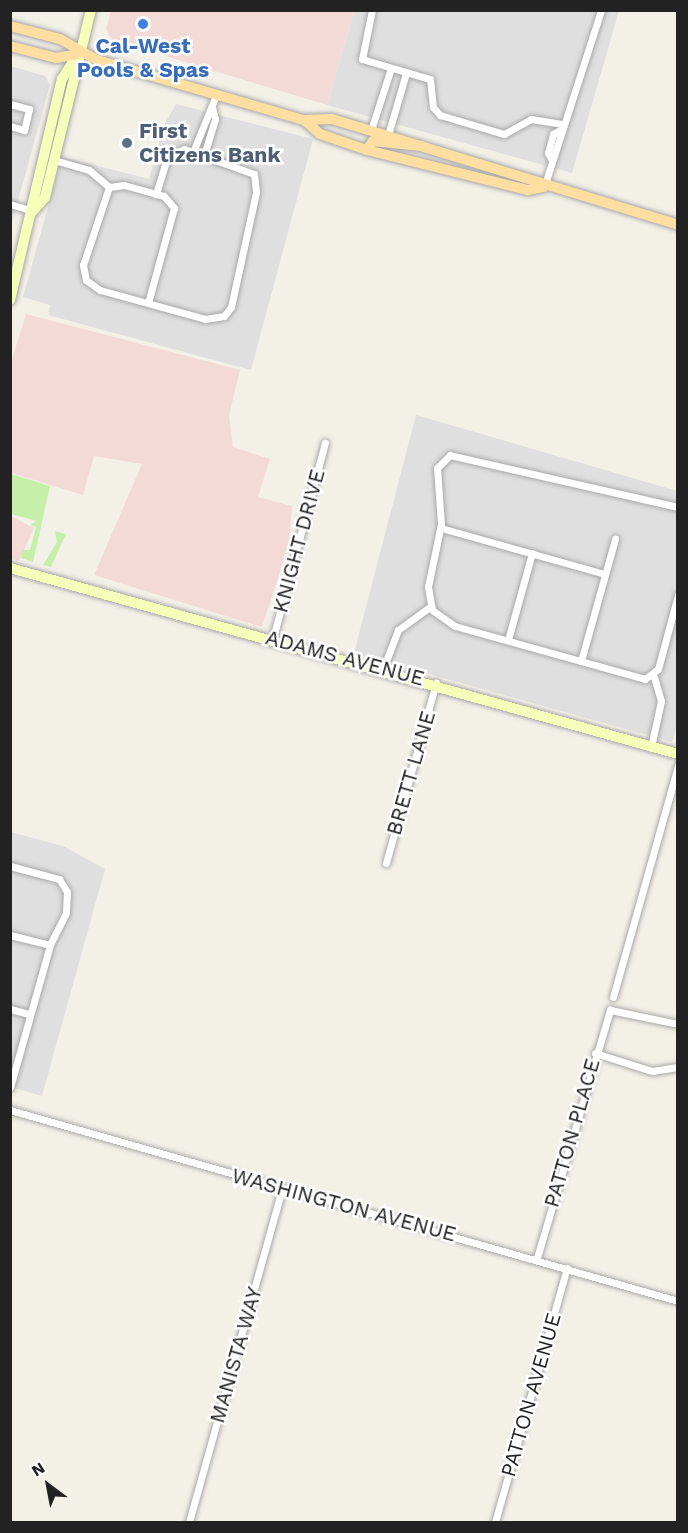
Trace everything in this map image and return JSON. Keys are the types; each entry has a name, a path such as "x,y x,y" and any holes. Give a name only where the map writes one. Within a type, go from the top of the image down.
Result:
{"main road":[{"path":"10,26 60,39 78,54 304,120 332,118 534,177 544,187"},
{"path":"10,46 56,58 78,54"},
{"path":"304,120 320,134 367,150 528,190 544,187 678,225"},
{"path":"367,150 373,141 406,148 425,146"}],"street":[{"path":"33,211 45,197 78,54 91,10"},
{"path":"372,10 361,55 366,62 432,82 433,107 450,119 504,134 531,119 561,127"},
{"path":"544,187 552,160 564,138 561,127 578,92 601,10"},
{"path":"10,300 33,211 31,195 62,79 78,54"},
{"path":"371,130 391,68"},
{"path":"388,135 406,73"},
{"path":"384,91 399,95"},
{"path":"193,152 216,95"},
{"path":"10,104 29,109 24,130 10,126"},
{"path":"204,155 215,119 212,107"},
{"path":"109,187 83,265 88,282 148,303 219,318 231,307 238,254 256,192 254,174 204,155 193,152 174,152 167,158 156,194"},
{"path":"54,160 93,172 109,187 156,194 170,202 172,219 148,303"},
{"path":"10,204 33,211"},
{"name":"KNIGHT DRIVE","path":"273,638 325,443"},
{"path":"654,677 581,661 455,626 431,606 428,587 441,528 437,468 459,454 592,492 678,507"},
{"path":"441,528 605,574"},
{"path":"581,661 615,539"},
{"path":"508,640 532,553"},
{"name":"ADAMS AVENUE","path":"10,568 436,683 678,754"},
{"path":"651,747 660,709 654,677 678,595"},
{"path":"383,669 398,630 431,606"},
{"name":"BRETT LANE","path":"386,863 436,683"},
{"path":"613,997 678,765"},
{"path":"10,866 59,879 67,892 66,913 50,945 10,1087"},
{"path":"10,935 50,945"},
{"path":"10,1009 29,1014"},
{"name":"PATTON PLACE","path":"537,1257 595,1053 610,1010 678,1024"},
{"path":"595,1053 652,1071 678,1067"},
{"name":"WASHINGTON AVENUE","path":"10,1110 282,1188 537,1257 678,1301"},
{"name":"MANISTA WAY","path":"189,1522 282,1188"},
{"name":"PATTON AVENUE","path":"495,1522 567,1268"}],"shaded area":[{"path":"111,10 354,11 327,105 112,40 106,29"},
{"path":"354,11 619,11 572,173 327,105"},
{"path":"11,66 45,76 50,85 11,226"},
{"path":"176,104 313,139 251,370 48,315 50,305 23,297 62,157 149,179 164,125"},
{"path":"26,314 240,370 229,415 233,447 270,459 258,497 292,506 289,544 262,627 94,575 142,464 94,456 83,495 11,473 11,362"},
{"path":"416,415 677,491 678,724 672,742 354,653"},
{"path":"11,516 34,528 19,561 11,558"},
{"path":"10,832 63,846 105,869 42,1096 11,1087"}],"green space":[{"path":"11,474 50,486 33,562 21,558 23,550 30,550 36,527 30,525 36,521 11,514"},
{"path":"55,531 66,534 51,567 43,565 57,542"}],"place":[{"name":"Cal-West Pools & Spas","path":"143,24"},
{"name":"First Citizens Bank","path":"127,143"}]}
